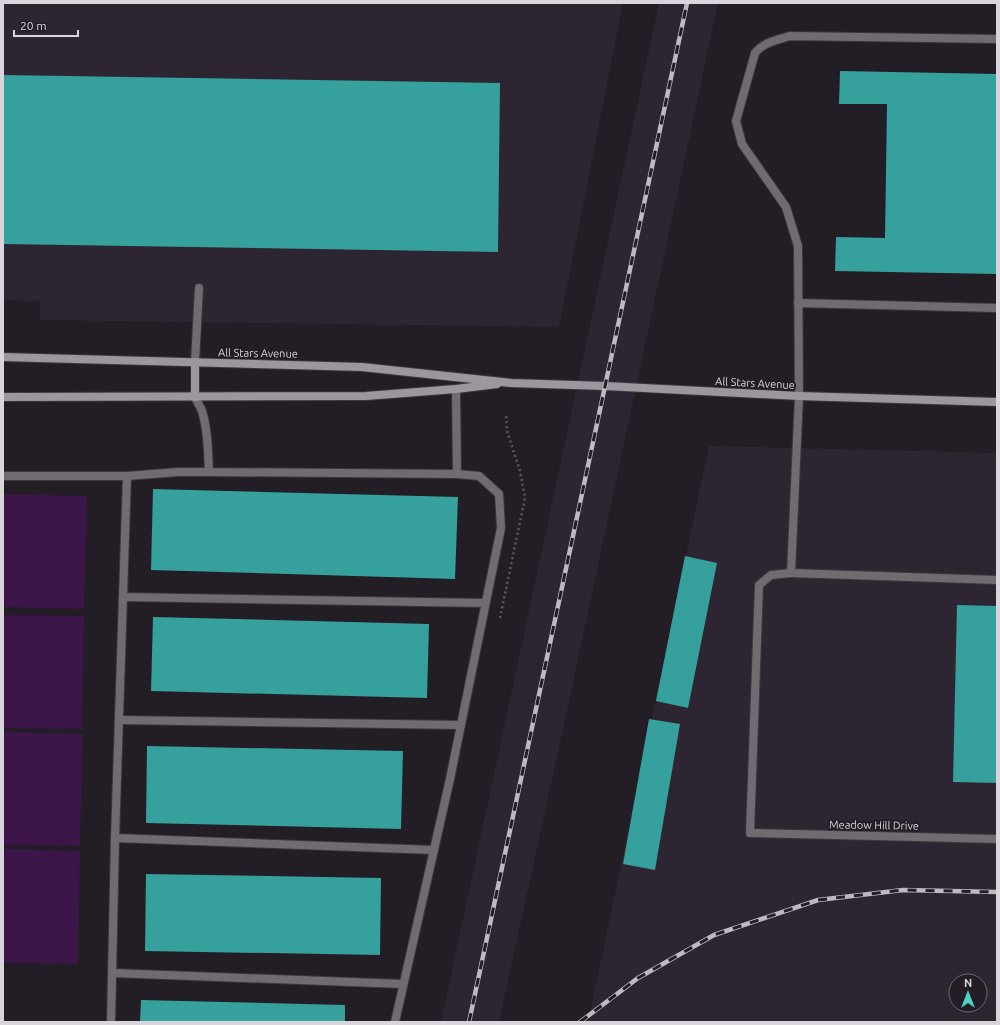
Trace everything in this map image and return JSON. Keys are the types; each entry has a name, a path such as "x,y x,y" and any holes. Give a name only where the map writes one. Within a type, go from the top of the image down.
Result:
{"street":[{"path":"997,39 790,36 774,40 760,47 755,53 736,121 742,144 786,207 798,246 799,396 791,573 997,580"},
{"path":"198,288 195,397 202,410 208,438 209,472"},
{"path":"798,303 997,308"},
{"name":"All Stars Avenue","path":"3,357 362,367 511,383 799,396 997,402"},
{"name":"All Stars Avenue","path":"3,397 366,396 511,383"},
{"path":"456,389 457,474"},
{"path":"3,476 127,476 178,472 457,474 479,476 499,494 501,528 461,725 395,1022"},
{"path":"111,1022 115,838 127,476"},
{"name":"Meadow Hill Drive","path":"791,573 771,575 759,585 750,833 997,839"},
{"path":"123,598 485,603"},
{"path":"119,720 461,725"},
{"path":"115,838 434,850"},
{"path":"112,973 404,984"}],"shaded area":[{"path":"3,3 623,3 559,327 40,320 40,301 3,300"},
{"path":"659,3 718,3 499,1022 441,1022"},
{"path":"709,446 997,453 997,1022 588,1022"},
{"path":"3,494 87,496 84,609 3,607"},
{"path":"3,615 84,616 82,729 3,728"},
{"path":"3,732 83,734 80,846 3,845"},
{"path":"3,849 80,851 78,964 3,962"}],"building":[{"path":"840,71 997,74 997,274 835,271 836,237 885,238 887,104 839,104"},
{"path":"3,75 500,83 498,252 3,244"},
{"path":"153,489 458,497 455,579 151,570"},
{"path":"685,556 717,563 688,708 656,701"},
{"path":"957,605 997,606 997,783 953,782"},
{"path":"153,617 429,624 427,698 151,691"},
{"path":"649,719 680,724 655,870 623,864"},
{"path":"147,746 403,751 401,829 146,823"},
{"path":"146,874 381,878 380,955 145,951"},
{"path":"141,1000 345,1005 345,1022 140,1022"}],"railway":[{"path":"469,1022 687,3"},
{"path":"580,1022 638,978 714,935 818,900 903,890 997,892"}]}
